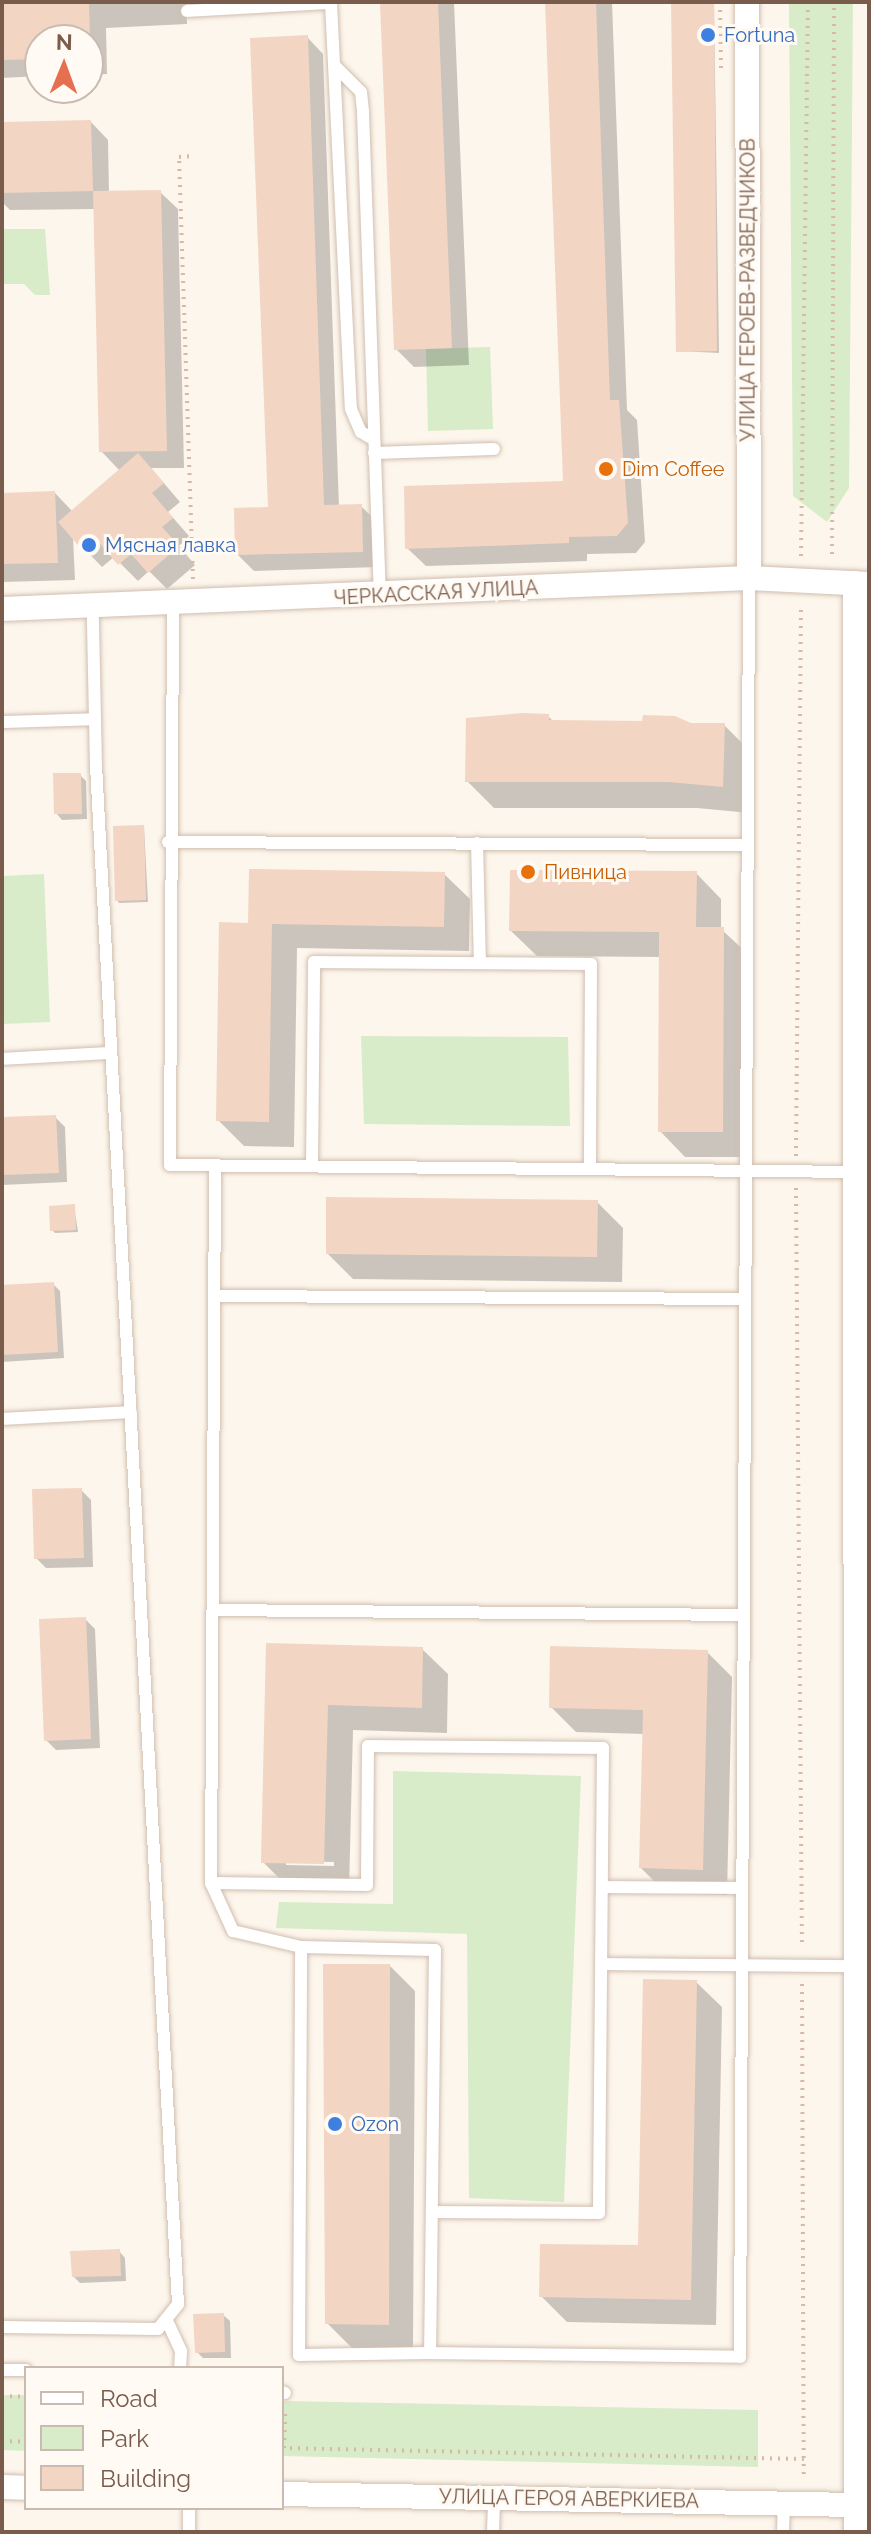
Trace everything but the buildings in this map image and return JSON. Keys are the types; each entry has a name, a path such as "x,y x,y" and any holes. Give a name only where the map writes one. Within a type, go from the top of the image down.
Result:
{"street":[{"name":"УЛИЦА ГЕРОЕВ-РАЗВЕДЧИКОВ","path":"747,2 749,578"},
{"name":"ЧЕРКАССКАЯ УЛИЦА","path":"2,609 173,605 749,578 862,584"},
{"path":"856,2532 855,1966 863,1455 859,1172 862,584"},
{"path":"2,2487 24,2488"},
{"name":"УЛИЦА ГЕРОЯ АВЕРКИЕВА","path":"284,2494 856,2505"}],"lane":[{"path":"187,11 331,3 351,409 361,432 373,439"},
{"path":"334,65 361,92 380,595"},
{"path":"341,206 366,205"},
{"path":"374,453 494,449"},
{"path":"301,1947 299,2355 430,2353 740,2357 749,578"},
{"path":"173,605 168,842 170,1165 745,1168 859,1172"},
{"path":"2,2327 158,2329 168,2323 178,2304 111,1053 93,618"},
{"path":"2,722 95,719"},
{"path":"168,842 748,845"},
{"path":"477,843 480,963"},
{"path":"312,1165 314,962 480,963 591,964 590,1167"},
{"path":"2,1059 111,1053"},
{"path":"215,1165 211,1883 233,1931 301,1947 435,1950 430,2353"},
{"path":"215,1296 745,1299"},
{"path":"2,1419 131,1412"},
{"path":"213,1610 743,1615"},
{"path":"211,1883 367,1885 368,1746 603,1748 599,2213 432,2212"},
{"path":"602,1887 741,1888"},
{"path":"601,1964 855,1966"},
{"path":"168,2323 181,2351 180,2366"},
{"path":"2,2370 24,2370"},
{"path":"493,2532 494,2498"},
{"path":"783,2532 794,2504"},
{"path":"189,2510 189,2532"},
{"path":"856,2532 869,2532"}],"path":[{"path":"794,2504 804,2459 796,1169 808,2"},
{"path":"832,554 834,2"},
{"path":"193,583 179,157 194,156"},
{"path":"2,2396 24,2397"},
{"path":"2,2441 24,2442"},
{"path":"284,2448 804,2459"}],"green space":[{"path":"789,2 853,2 849,488 827,522 793,496"},
{"path":"2,229 45,229 50,295 35,295 24,284 2,284"},
{"path":"490,347 493,429 428,431 426,349"},
{"path":"44,874 50,1022 2,1024 2,876"},
{"path":"361,1036 568,1037 570,1126 364,1124"},
{"path":"393,1771 581,1776 564,2202 469,2198 467,1934 276,1928 279,1902 393,1904"},
{"path":"2,2395 24,2395 24,2451 2,2450"},
{"path":"284,2401 758,2410 758,2467 284,2456"}],"place":[{"name":"Fortuna","path":"708,35"},
{"name":"Dim Coffee","path":"606,469"},
{"name":"Мясная лавка","path":"89,545"},
{"name":"Пивница","path":"528,872"},
{"name":"Ozon","path":"335,2124"}]}
